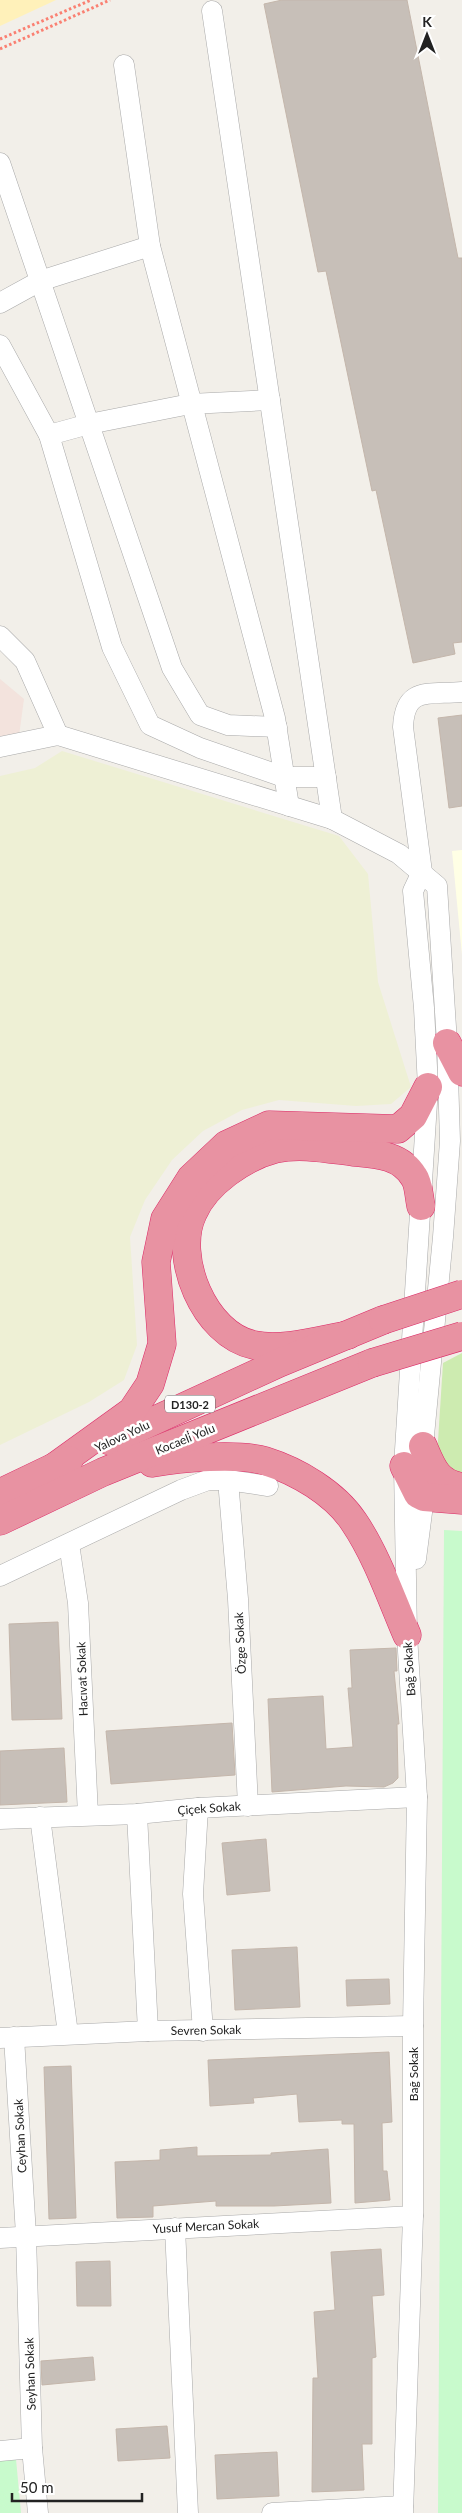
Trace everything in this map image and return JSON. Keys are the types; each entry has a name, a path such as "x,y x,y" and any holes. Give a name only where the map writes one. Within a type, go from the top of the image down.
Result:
{"highway":[{"path":"447,1043 462,1072"},
{"path":"53,1468 132,1411 150,1384 162,1344 156,1262 164,1219 191,1178 226,1144 269,1125 398,1129 414,1116 428,1087"},
{"path":"348,1335 292,1345 253,1345 226,1332 204,1308 192,1278 185,1240 193,1212 212,1186 244,1162 276,1149 316,1148 397,1159 415,1177 420,1206"},
{"name":"Yalova Yolu","path":"0,1493 279,1363 383,1320 462,1294"},
{"name":"Kocaeli̇ Yolu","path":"0,1521 104,1472 372,1363 462,1336"},
{"path":"423,1446 434,1473 453,1485 462,1486"},
{"path":"104,1472 165,1460 226,1458 263,1461 296,1474 329,1495 354,1521 374,1559 407,1635"},
{"path":"404,1466 418,1494 424,1497 462,1500"}],"street":[{"path":"212,11 332,819"},
{"path":"124,65 150,246 190,404 277,727 289,806"},
{"path":"0,162 172,668 200,716 228,725 277,727"},
{"path":"0,303 40,281 150,246"},
{"path":"0,345 49,435 112,647 150,725 200,748 284,776 326,777"},
{"path":"49,435 89,424 190,404 270,400"},
{"path":"0,636 25,661 58,735"},
{"path":"407,1635 404,1466 428,1087 424,1008 413,891 422,872 403,727 404,712 408,702 418,696 462,692"},
{"path":"0,747 58,735 332,819 399,854 437,886 447,1043 450,1141 444,1238 423,1446 424,1497 407,1635"},
{"path":"0,1576 181,1490 208,1480 228,1480 268,1486"},
{"name":"Özge Sokak","path":"228,1480 238,1599 248,1806"},
{"name":"Hacıvat Sokak","path":"69,1544 78,1603 88,1815"},
{"name":"Bağ Sokak","path":"403,2510 413,2216 413,2026 417,1797 407,1635"},
{"name":"Çiçek Sokak","path":"0,1818 137,1814 198,1808 417,1797"},
{"path":"198,1808 193,1894 203,2031"},
{"path":"137,1814 148,2031"},
{"path":"40,1816 68,2034"},
{"name":"Sevren Sokak","path":"7,2038 148,2031 413,2026"},
{"name":"Ceyhan Sokak","path":"7,2038 26,2236"},
{"name":"Yusuf Mercan Sokak","path":"0,2238 413,2216"},
{"path":"175,2228 188,2513"},
{"name":"Seyhan Sokak","path":"26,2236 32,2448 38,2513"},
{"path":"0,2451 32,2448"},
{"path":"272,2513 403,2510"}],"path":[{"path":"0,39 91,0"},
{"path":"0,49 110,0"}],"shaded area":[{"path":"0,679 24,699 19,736 0,737"},
{"path":"62,751 339,836 368,874 378,982 411,1087 391,1104 356,1106 279,1100 242,1110 203,1131 172,1160 145,1200 130,1237 137,1345 124,1380 89,1402 0,1445 0,776 35,768"},
{"path":"462,850 462,955 452,851"}],"green space":[{"path":"462,1353 462,1474 447,1467 437,1456 443,1363"},
{"path":"444,1530 462,1531 462,2513 438,2513"},
{"path":"16,2459 21,2513 0,2513 0,2460"}],"sand":[{"path":"0,0 56,0 0,26"}],"building":[{"path":"282,0 407,0 458,258 462,258 462,642 453,643 455,654 413,663 376,490 372,491 326,271 318,272 264,4"},
{"path":"462,715 462,806 449,808 438,718"},
{"path":"58,1622 62,1719 12,1720 9,1624"},
{"path":"396,1648 397,1671 394,1671 399,1724 397,1724 398,1778 393,1783 384,1787 346,1786 272,1792 268,1699 323,1696 326,1749 353,1747 348,1688 352,1688 350,1650"},
{"path":"232,1723 235,1775 111,1784 106,1731"},
{"path":"64,1748 67,1802 0,1805 0,1751"},
{"path":"266,1839 270,1891 227,1895 222,1843"},
{"path":"297,1947 300,2007 235,2010 232,1950"},
{"path":"389,1979 390,2004 347,2006 346,1980"},
{"path":"389,2052 392,2122 382,2123 383,2171 387,2171 390,2200 355,2203 354,2124 342,2124 342,2120 299,2122 297,2094 253,2098 254,2103 210,2106 208,2060"},
{"path":"71,2066 76,2218 49,2219 44,2067"},
{"path":"197,2147 197,2156 271,2155 271,2153 328,2149 331,2203 274,2206 216,2206 216,2201 153,2206 153,2217 117,2218 115,2162 160,2160 160,2150"},
{"path":"381,2249 384,2295 372,2296 376,2357 372,2358 372,2444 362,2444 364,2490 312,2492 313,2378 318,2378 314,2312 335,2310 331,2252"},
{"path":"110,2261 111,2306 77,2306 76,2262"},
{"path":"93,2357 95,2380 42,2385 41,2361"},
{"path":"167,2426 170,2458 118,2461 116,2429"},
{"path":"277,2452 279,2496 217,2499 215,2455"}]}
